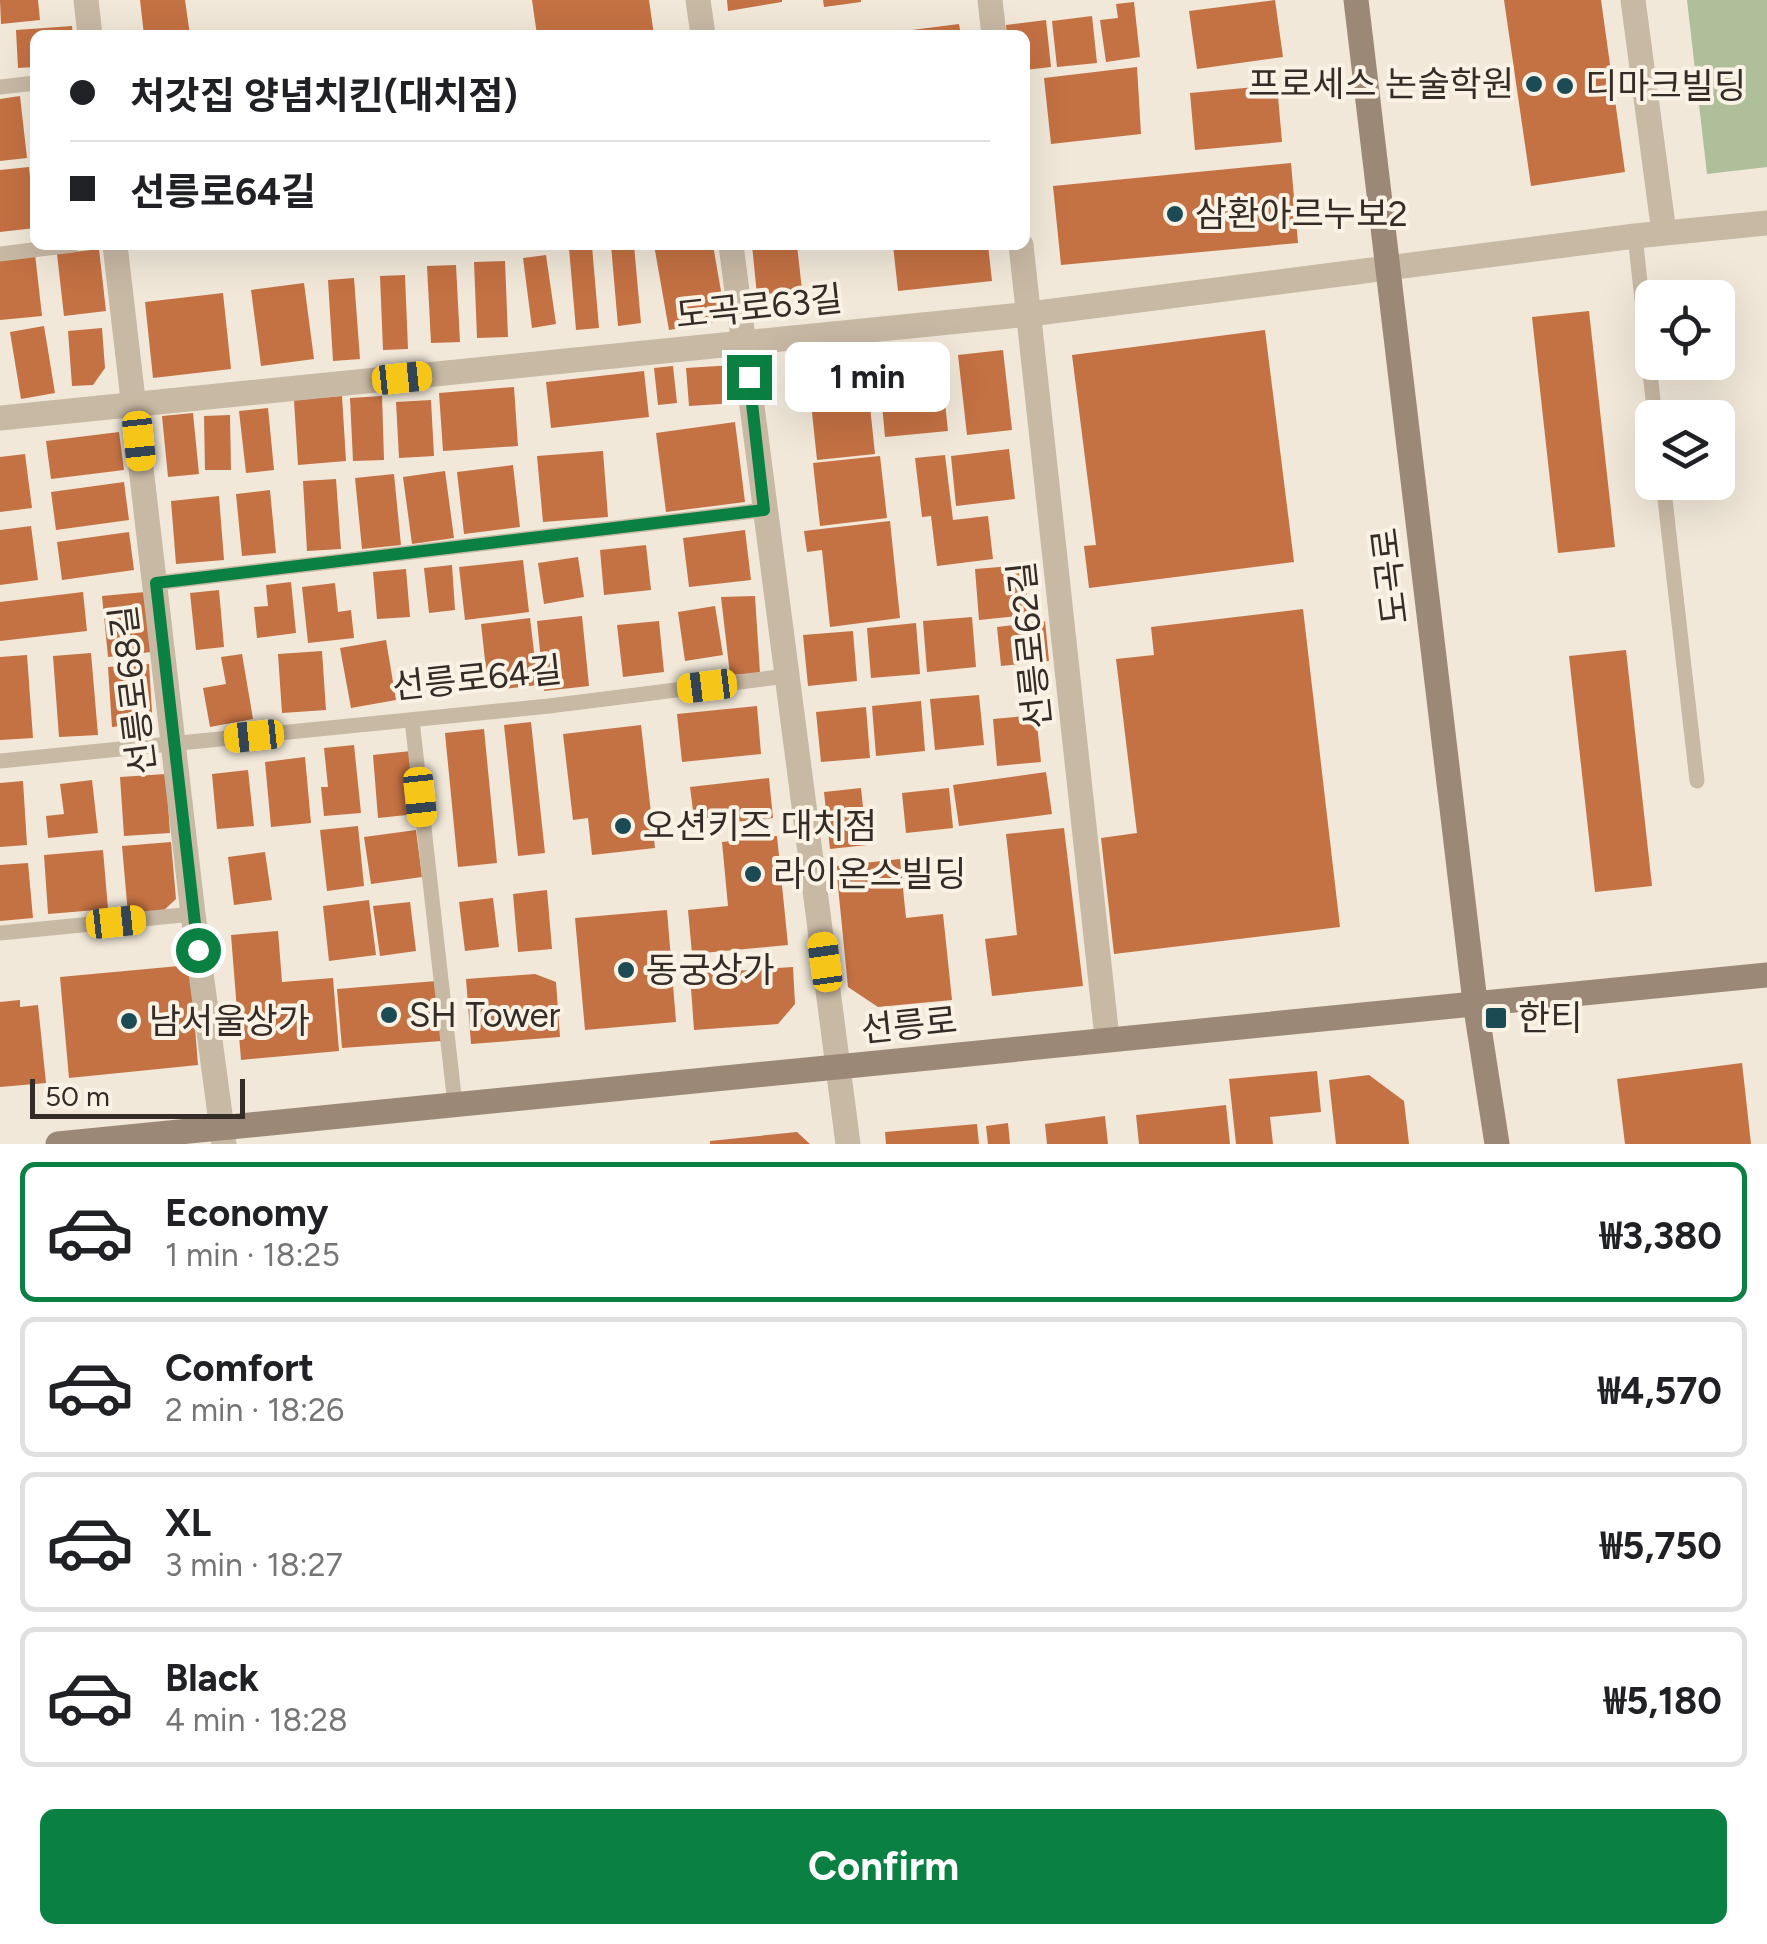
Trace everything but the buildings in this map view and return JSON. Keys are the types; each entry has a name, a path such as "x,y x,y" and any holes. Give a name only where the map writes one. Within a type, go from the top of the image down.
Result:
{"main road":[{"name":"도곡로","path":"1356,0 1475,1002 1498,1144"},
{"name":"선릉로","path":"58,1144 222,1136 456,1105 1767,975"}],"street":[{"path":"86,0 89,30"},
{"path":"698,0 701,30"},
{"path":"990,0 993,30"},
{"path":"1633,0 1664,233"},
{"name":"도곡로63길","path":"0,418 1030,314 1635,236 1767,224"},
{"name":"선릉로68길","path":"116,250 222,1136"},
{"path":"732,250 848,1144"},
{"name":"선릉로62길","path":"1022,250 1107,1038"}],"lane":[{"path":"0,87 30,84"},
{"path":"1635,236 1654,400"},
{"path":"0,254 32,250"},
{"path":"1665,500 1697,782"},
{"path":"156,583 764,510"},
{"name":"선릉로64길","path":"0,761 549,706 786,676"},
{"path":"412,720 456,1105"},
{"path":"0,933 193,914"}],"green space":[{"path":"1687,0 1767,0 1767,167 1707,174"}],"place":[{"name":"프로세스 논술학원","path":"1534,84"},
{"name":"디마크빌딩","path":"1565,86"},
{"name":"삼환아르누보2","path":"1175,214"},
{"name":"오션키즈 대치점","path":"623,826"},
{"name":"라이온스빌딩","path":"753,874"},
{"name":"동궁상가","path":"626,970"},
{"name":"SH Tower","path":"389,1015"},
{"name":"한티","path":"1496,1018"},
{"name":"남서울상가","path":"129,1021"}],"route":[{"path":"198,950 156,583 764,510 749,377"}]}
